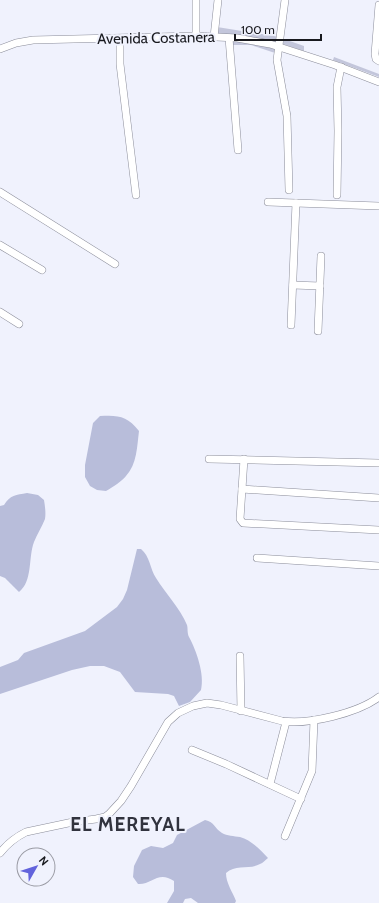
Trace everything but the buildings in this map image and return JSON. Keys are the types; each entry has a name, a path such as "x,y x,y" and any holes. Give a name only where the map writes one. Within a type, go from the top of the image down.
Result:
{"street":[{"path":"196,0 196,36"},
{"path":"214,37 218,0"},
{"path":"285,0 278,67 287,116 289,190"},
{"path":"379,5 374,54 376,59 379,61"},
{"name":"Avenida Costanera","path":"0,49 16,43 34,40 196,36 229,38 250,40 279,47 341,67 379,82"},
{"path":"120,38 120,64 136,195"},
{"path":"229,38 238,150"},
{"path":"337,195 337,87 341,67"},
{"path":"0,192 115,264"},
{"path":"268,202 379,206"},
{"path":"291,325 296,203"},
{"path":"0,245 42,270"},
{"path":"318,331 321,256"},
{"path":"293,285 320,286"},
{"path":"0,312 19,324"},
{"path":"209,459 379,463"},
{"path":"244,459 240,520 243,523 379,530"},
{"path":"242,489 379,498"},
{"path":"256,558 379,566"},
{"path":"240,656 241,711"},
{"path":"0,853 5,847 26,832 73,822 96,819 105,817 109,814 121,802 168,722 178,713 193,706 207,703 286,722 314,720 354,710 370,704 379,697"},
{"path":"285,836 312,771 314,720"},
{"path":"270,784 286,722"},
{"path":"192,750 301,799"}],"shaded area":[{"path":"217,27 280,37 279,43 216,33"},
{"path":"284,39 304,46 304,51 283,44"},
{"path":"232,41 251,42 276,49 275,53 251,45 233,45"},
{"path":"334,57 379,74 379,77 333,60"},
{"path":"100,416 118,416 126,419 139,431 136,455 130,471 122,480 106,491 97,490 90,486 85,477 85,465 93,423"},
{"path":"27,493 38,495 44,500 45,519 32,548 26,582 19,592 5,578 0,576 0,506 4,505 14,496"},
{"path":"137,549 141,549 146,555 156,578 177,607 187,625 188,635 197,655 202,677 201,690 190,702 179,706 174,696 168,694 135,692 120,672 104,666 90,666 72,670 0,694 0,667 18,660 24,653 85,631 117,607 127,590"},
{"path":"205,820 211,822 224,834 248,840 268,858 256,866 238,868 230,870 226,873 228,884 236,901 235,903 198,903 191,898 185,899 183,903 167,903 174,891 174,881 168,878 159,877 143,884 138,884 133,877 134,866 142,850 151,846 163,848 173,843 177,835"}],"district":[{"name":"EL MEREYAL","path":"128,824"}]}
